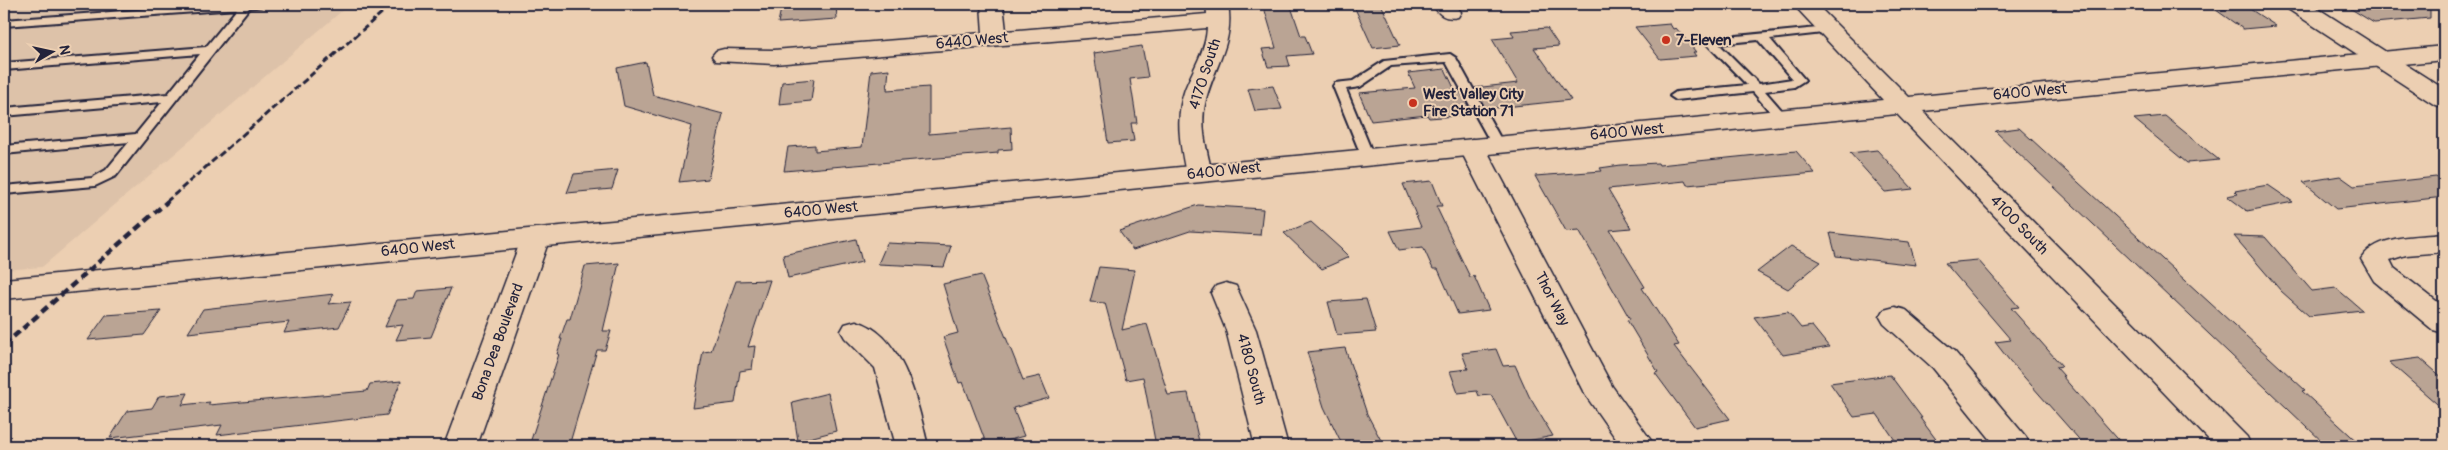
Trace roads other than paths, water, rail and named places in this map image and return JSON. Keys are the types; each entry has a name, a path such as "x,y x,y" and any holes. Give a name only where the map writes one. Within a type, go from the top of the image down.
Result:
{"street":[{"path":"992,4 994,39"},
{"name":"4100 South","path":"1804,4 2235,446"},
{"path":"2296,4 2444,100"},
{"name":"6440 West","path":"724,56 774,57 994,39 1218,12"},
{"name":"4170 South","path":"1199,173 1192,139 1191,113 1197,91 1216,46 1218,12"},
{"name":"6400 West","path":"4,289 2444,53"},
{"name":"Thor Way","path":"1485,146 1600,393 1639,446"},
{"name":"Bona Dea Boulevard","path":"460,446 536,237"},
{"path":"2444,243 2386,250 2377,255 2375,259 2384,274 2444,323"},
{"name":"4180 South","path":"1226,293 1241,330 1272,446"},
{"path":"1895,317 1944,360 2014,446"},
{"path":"856,332 885,359 890,367 912,446"}],"lane":[{"path":"4,23 252,4"},
{"path":"4,190 95,182 111,173 209,50 252,4"},
{"path":"1781,117 1756,88 1710,41 1828,30"},
{"path":"1676,96 1790,84 1799,80 1761,36"},
{"path":"4,66 209,50"},
{"path":"1368,157 1339,86 1356,84 1388,63 1397,62 1450,58 1485,146"},
{"path":"4,112 172,97"},
{"path":"4,150 140,137"}],"railway":[{"path":"166,202 392,4"},
{"path":"4,345 168,201"}],"place":[{"name":"7-Eleven","path":"1666,40"},
{"name":"West Valley City Fire Station 71","path":"1413,103"}]}
